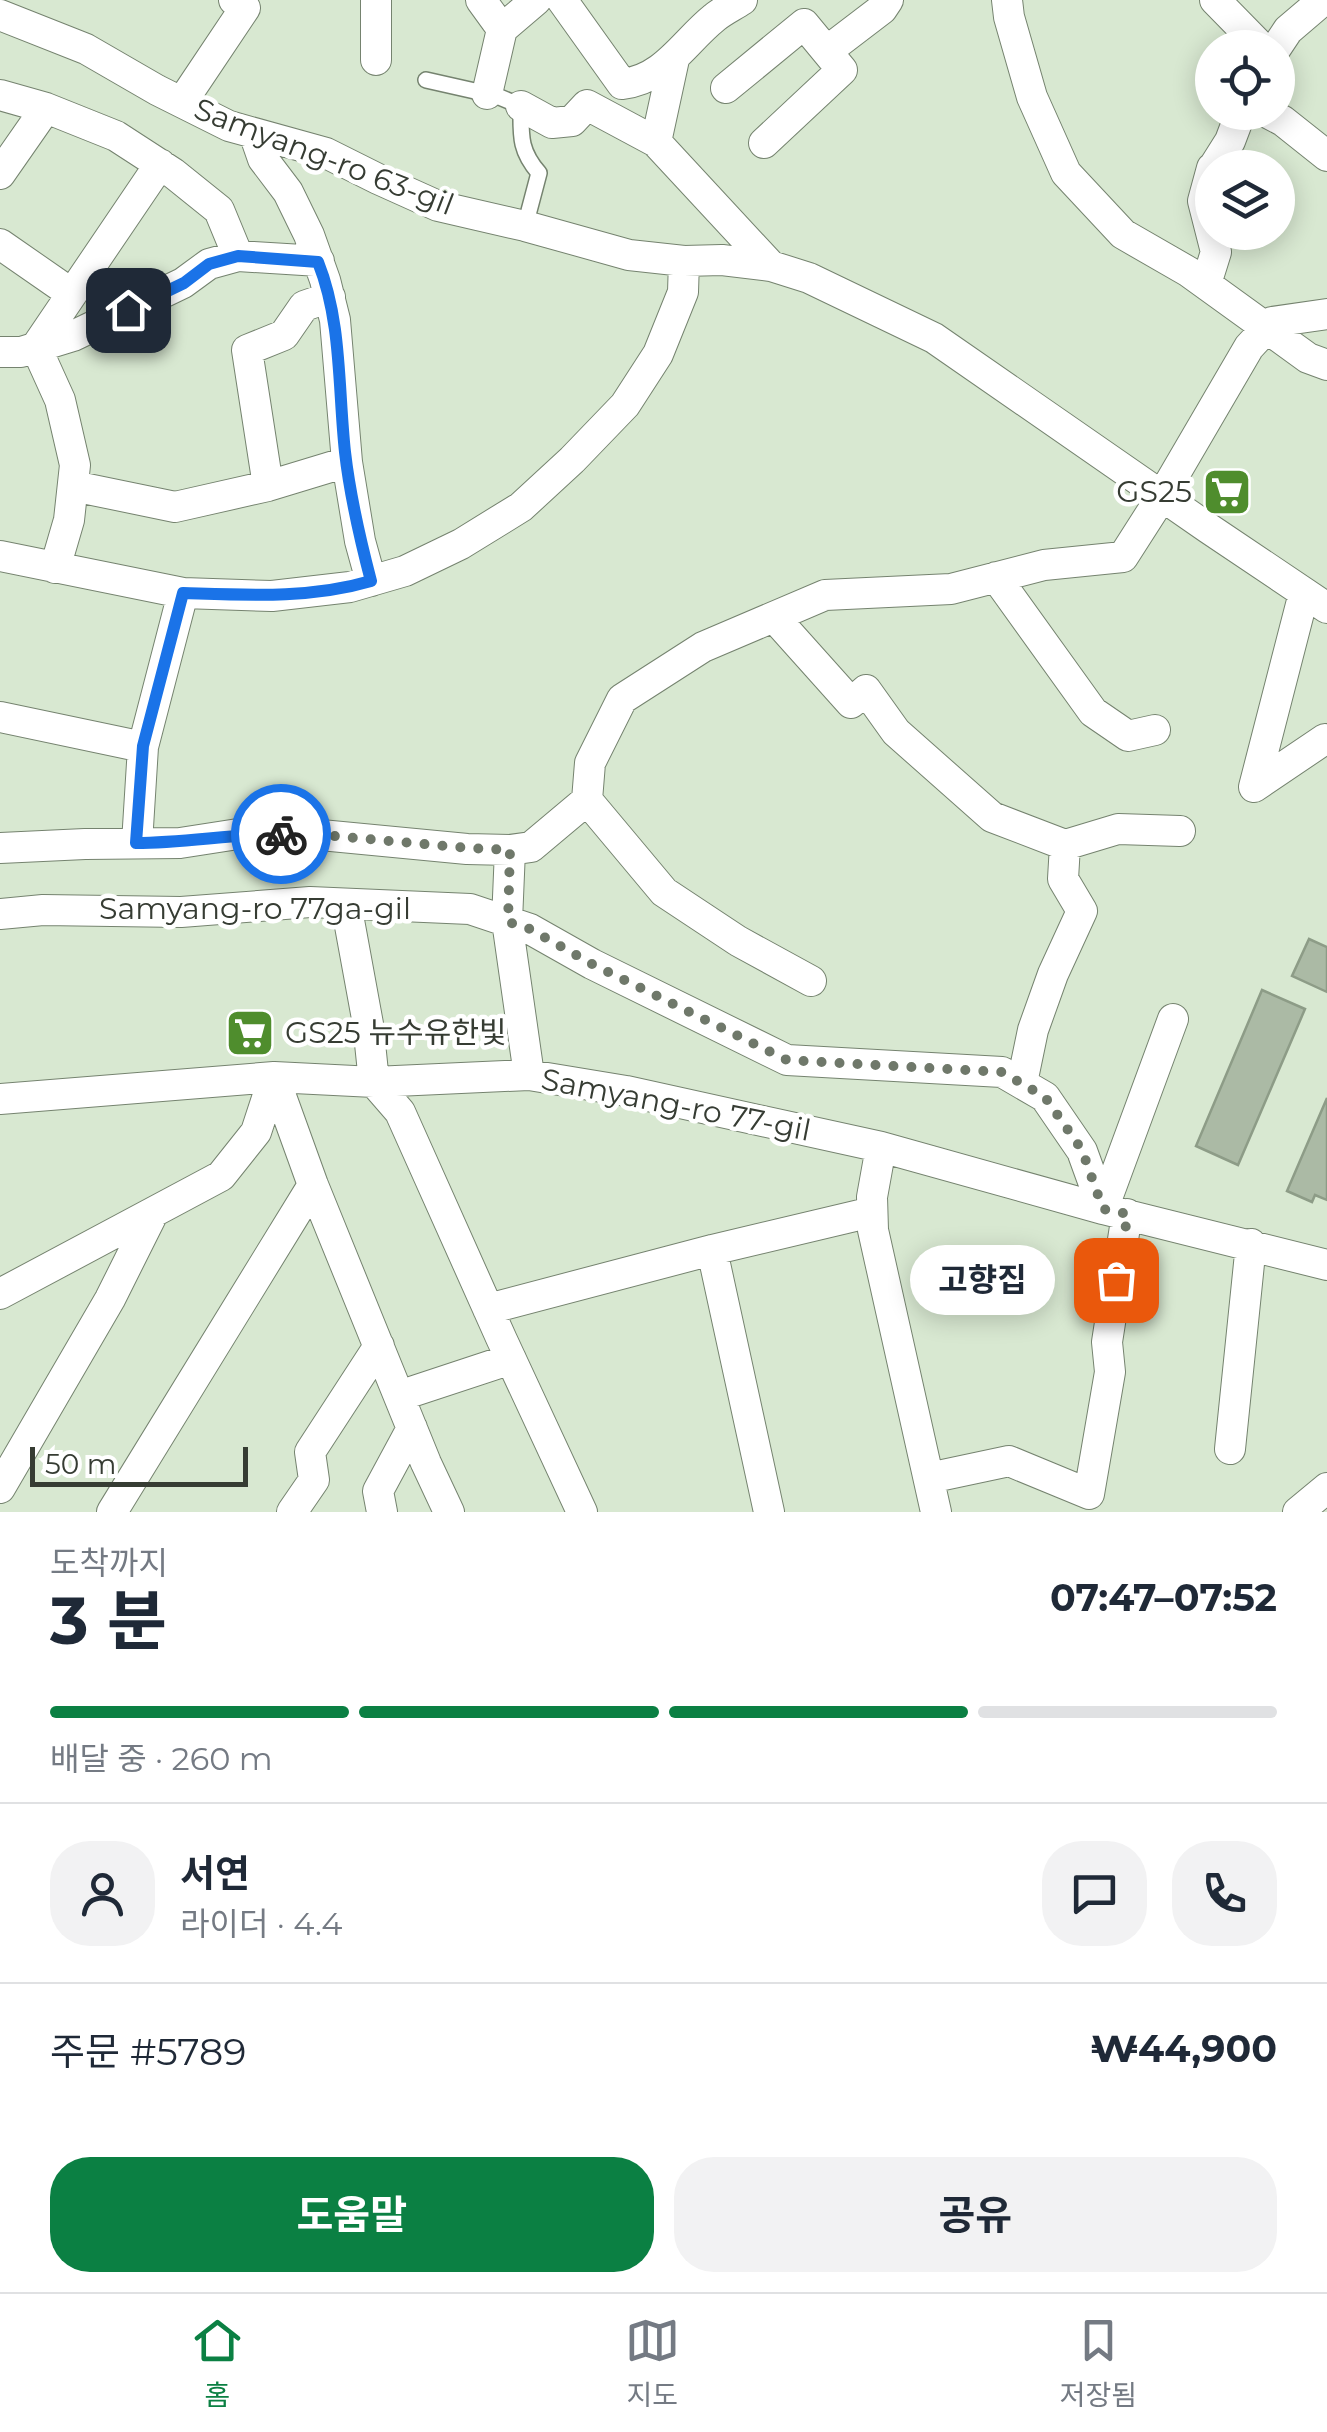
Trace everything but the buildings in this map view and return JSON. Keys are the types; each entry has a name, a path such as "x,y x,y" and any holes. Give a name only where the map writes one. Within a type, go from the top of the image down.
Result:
{"street":[{"name":"Samyang-ro 63-gil","path":"182,102 245,8 234,0"},
{"path":"376,0 376,60"},
{"path":"481,0 502,29"},
{"path":"487,94 502,29 536,0"},
{"path":"562,0 622,84 638,83 674,59 714,17 742,0"},
{"path":"826,51 888,0"},
{"path":"1007,0 1032,97 1066,172 1123,234 1206,284 1308,358 1327,366"},
{"path":"1214,0 1244,30"},
{"path":"1288,30 1323,3"},
{"name":"Samyang-ro 63-gil","path":"0,15 86,49 229,126 326,152 438,206 629,255 771,266 809,278 934,338 1315,600"},
{"path":"726,88 804,24 842,70 764,143"},
{"path":"656,142 674,59"},
{"path":"0,95 46,108 116,136 160,164 219,210 238,256"},
{"path":"521,106 552,124 572,122 587,105 656,142 771,266"},
{"path":"0,174 46,108"},
{"path":"1294,130 1327,156"},
{"path":"254,133 263,159 288,192 309,236 330,298 347,462 371,581"},
{"path":"36,346 160,164"},
{"path":"0,244 72,294"},
{"path":"1206,284 1215,250"},
{"path":"0,352 22,352 72,336 184,283 209,264 238,256 318,262"},
{"path":"0,556 183,593 272,596 350,588 405,571 460,544 520,507 625,405 658,354 684,292 684,260"},
{"path":"268,486 248,350 284,335 304,306 330,298"},
{"path":"811,980 738,942 664,892 587,800 590,763 622,699 703,646 826,595 951,589 1044,565 1123,556 1250,346 1272,322 1327,314"},
{"path":"36,346 60,400 75,465 69,520 55,568"},
{"path":"73,486 174,507 268,486 347,462"},
{"path":"996,578 1093,712 1128,736 1155,730"},
{"path":"136,843 143,746 183,593"},
{"path":"1315,600 1254,788 1325,739"},
{"path":"774,616 851,703 866,690 896,732 992,817 1065,845 1118,829 1180,831"},
{"path":"0,717 143,746"},
{"path":"0,848 300,833 510,850 531,847 587,800"},
{"path":"1022,1083 1033,1030 1082,911 1063,879 1065,845"},
{"path":"510,850 508,922 529,1075"},
{"name":"Samyang-ro 77ga-gil","path":"0,914 42,910 181,912 310,902 470,908 530,929 592,964 787,1060 1002,1072 1045,1097 1082,1150 1115,1211"},
{"path":"346,904 368,1024 374,1082 400,1112 582,1512"},
{"name":"Samyang-ro 77ga-gil","path":"929,1478 1009,1461 1089,1494 1110,1372 1107,1342 1115,1211 1173,1019"},
{"name":"Samyang-ro 77-gil","path":"0,1099 274,1077 374,1082 529,1075 626,1091 881,1147 1115,1211"},
{"path":"274,1077 313,1185 449,1512"},
{"path":"0,1294 221,1176 256,1132 274,1077"},
{"path":"881,1147 872,1197 873,1230 936,1512"},
{"path":"112,1512 313,1185"},
{"path":"1115,1211 1327,1265"},
{"path":"488,1309 872,1212"},
{"path":"0,1488 110,1299 153,1213"},
{"path":"1230,1450 1251,1244"},
{"path":"712,1250 770,1512"},
{"path":"292,1512 314,1480 310,1452 379,1346"},
{"path":"399,1396 511,1359"},
{"path":"382,1512 378,1491 412,1428"},
{"path":"1298,1512 1327,1488"}],"lane":[{"path":"426,80 497,96 521,106 521,136 527,159 539,173 525,226"}],"way so far":[{"path":"281,834 510,850 508,922 530,929 592,964 787,1060 1002,1072 1045,1097 1082,1150 1103,1209 1128,1214 1116,1280"}],"place":[{"name":"GS25","path":"1227,492"},
{"name":"GS25 뉴수유한빛","path":"250,1033"},
{"name":"고향집","path":"1116,1280"}],"route":[{"path":"128,310 184,283 209,264 238,256 318,262 326,280 334,320 347,462 371,581 350,588 272,596 183,593 143,746 136,843 281,834"}]}
